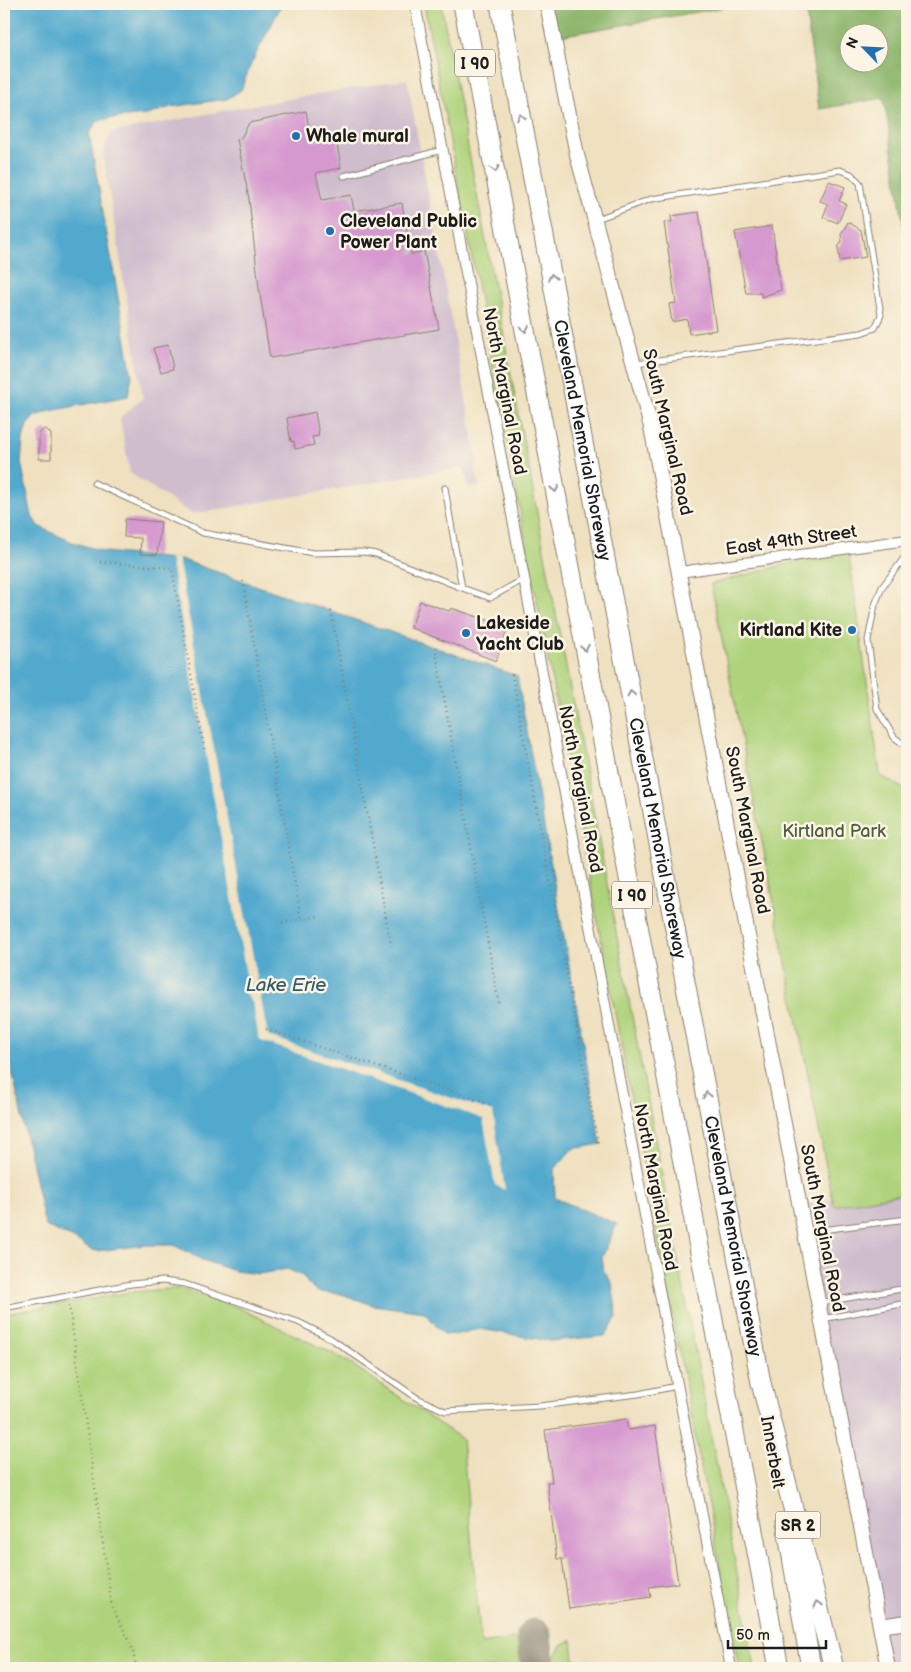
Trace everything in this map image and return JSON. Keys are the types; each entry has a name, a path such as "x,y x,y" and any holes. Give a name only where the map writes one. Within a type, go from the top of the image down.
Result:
{"highway":[{"name":"Cleveland Memorial Shoreway","path":"463,4 779,1668"},
{"name":"Cleveland Memorial Shoreway","path":"500,4 762,1383 834,1668"},
{"name":"Innerbelt","path":"762,1383 811,1668"}],"street":[{"name":"North Marginal Road","path":"415,4 731,1668"},
{"name":"South Marginal Road","path":"547,4 570,122 594,220 651,426 888,1668"},
{"name":"East 49th Street","path":"680,572 907,540"},
{"path":"880,1626 907,1622"}],"lane":[{"path":"344,176 443,150"},
{"path":"594,220 651,199 840,170 851,174 860,183 881,315 875,328 861,333 633,364"},
{"path":"94,483 203,532 313,554 364,552 376,554 490,598 524,579"},
{"path":"445,488 462,588"},
{"path":"907,554 882,587 874,605 868,640 877,709 894,737 907,747"},
{"path":"805,1232 907,1219"},
{"path":"4,1308 163,1281 186,1284 298,1322 330,1338 417,1398 445,1411 540,1406 638,1394 676,1386"},
{"path":"818,1304 907,1288"},
{"path":"822,1319 907,1303"},
{"path":"907,1352 905,1358 907,1372"}],"path":[{"path":"100,562 172,568 206,752"},
{"path":"243,581 301,919"},
{"path":"331,611 391,946"},
{"path":"435,647 499,1005"},
{"path":"512,674 598,1144"},
{"path":"282,923 319,916"},
{"path":"266,1029 492,1105"},
{"path":"69,1296 70,1318 112,1607 134,1650 136,1668"}],"shaded area":[{"path":"407,79 478,464 475,465 479,486 468,488 464,467 192,514 130,473 120,418 143,398 103,154 110,133 237,108"},
{"path":"907,1188 907,1668 888,1668 800,1205"}],"green space":[{"path":"424,4 441,4 755,1668 739,1668"},
{"path":"547,4 743,4 553,37"},
{"path":"805,4 907,4 907,249 884,98 819,109"},
{"name":"Kirtland Park","path":"848,548 880,775 907,791 907,1193 834,1206 711,584"},
{"path":"180,1288 239,1308 342,1358 462,1439 481,1644 519,1638 523,1668 4,1668 4,1314 132,1292"},
{"path":"572,1640 575,1668 548,1668 561,1645"}],"water":[{"name":"Lake Erie","path":"4,4 282,4 251,64 241,90 227,99 170,107 147,115 105,119 97,122 89,133 132,376 128,396 50,411 35,416 27,425 23,439 21,462 32,516 38,526 72,542 105,552 183,560 517,676 601,1144 572,1149 554,1170 555,1198 617,1224 602,1257 604,1271 612,1283 617,1317 605,1336 550,1341 480,1329 459,1334 444,1334 424,1312 373,1305 341,1294 318,1292 308,1284 303,1276 287,1269 259,1274 235,1271 202,1260 174,1245 145,1245 97,1251 89,1249 69,1236 45,1226 4,1033"}],"pier":[{"path":"170,558 178,559 268,1036 493,1112 505,1190 495,1185 483,1119 259,1040 253,1004 246,994 248,985"}],"building":[{"name":"Cleveland Public Power Plant","path":"306,111 311,142 336,138 341,168 316,173 322,200 351,195 354,211 402,203 411,254 424,251 439,329 270,358 259,288 249,199 237,139 241,138 249,123"},
{"path":"829,181 845,187 839,201 846,204 838,223 823,217 828,204 820,201"},
{"path":"699,212 716,330 689,334 687,319 672,322 669,304 676,303 664,223 672,222 671,216"},
{"path":"848,222 861,230 866,257 840,261 838,247 842,242 841,234"},
{"path":"772,226 781,290 761,297 761,293 746,293 735,232"},
{"path":"168,345 173,369 161,372 153,348"},
{"path":"315,412 319,436 312,437 314,445 295,449 294,441 291,442 287,418"},
{"path":"45,428 51,434 51,459 39,459 39,434"},
{"path":"125,519 161,522 157,555 140,554 141,538 124,537"},
{"name":"Lakeside Yacht Club","path":"420,601 449,611 451,608 508,627 496,661 411,628"},
{"path":"626,1419 628,1430 655,1426 678,1583 649,1587 651,1597 569,1609 562,1559 557,1559 547,1482 552,1482 545,1430"}],"taxiway":[{"path":"534,1636 538,1668"}],"place":[{"name":"Whale mural","path":"296,136"},
{"name":"Cleveland Public Power Plant","path":"330,231"},
{"name":"Kirtland Kite","path":"852,630"},
{"name":"Lakeside Yacht Club","path":"466,633"}]}
